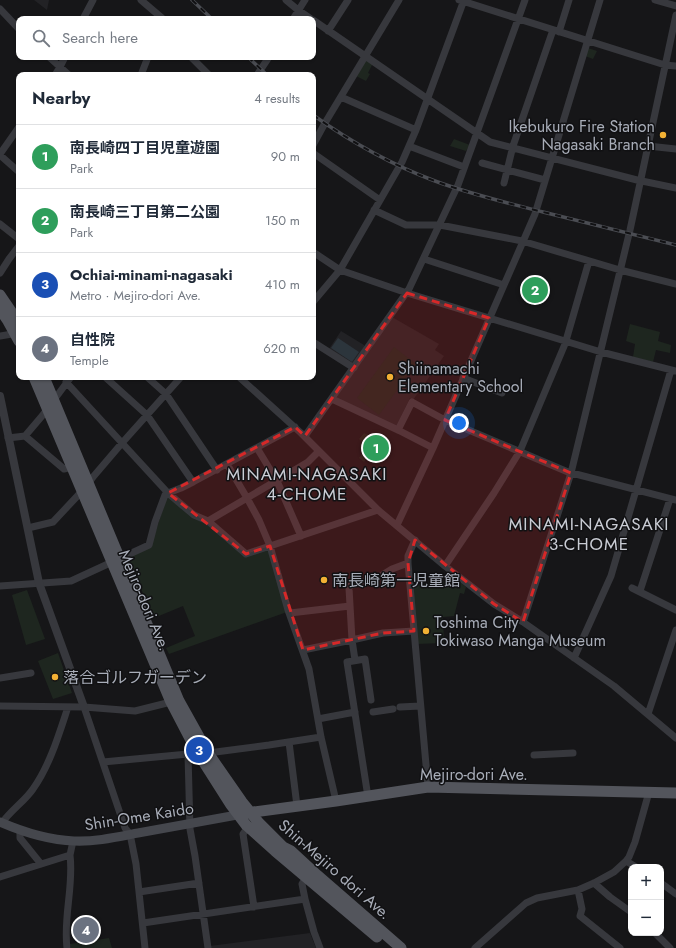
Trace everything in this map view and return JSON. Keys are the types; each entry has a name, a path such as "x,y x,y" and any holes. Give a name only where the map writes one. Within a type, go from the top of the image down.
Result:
{"main road":[{"path":"0,295 16,329"},
{"path":"0,309 16,330"},
{"name":"Mejiro-dori Ave.","path":"36,380 50,405 62,420 85,487 192,752 237,815 428,788 676,793"},
{"name":"Mejiro-dori Ave.","path":"45,380 50,405 72,467 85,487"},
{"name":"Mejiro-dori Ave.","path":"116,561 179,701 208,753 250,813"},
{"path":"283,847 273,833 270,824 274,814 284,808"},
{"name":"Shin-Mejiro dori Ave.","path":"250,813 283,847 291,851 401,948"},
{"name":"Shin-Ome Kaido","path":"1,823 20,830 55,839 73,841 96,840 237,815"},
{"name":"Shin-Mejiro dori Ave.","path":"237,815 248,827 390,948"}],"street":[{"path":"85,16 93,0"},
{"path":"141,0 160,16"},
{"path":"286,0 306,16"},
{"path":"295,16 305,0"},
{"path":"328,31 348,0"},
{"path":"316,139 399,0"},
{"path":"305,436 407,292 455,192 525,0"},
{"path":"504,183 513,147 569,0"},
{"path":"397,524 445,420 535,214 600,0"},
{"path":"655,0 676,6"},
{"path":"316,298 340,270 402,162 416,130 462,1 665,65 676,66"},
{"path":"0,9 16,26"},
{"path":"523,622 571,473 630,230 676,15"},
{"path":"316,23 490,142 676,188"},
{"path":"52,60 66,72"},
{"path":"57,72 64,60"},
{"path":"143,72 147,60"},
{"path":"194,60 205,72"},
{"path":"259,72 267,60"},
{"path":"341,97 416,130"},
{"path":"16,132 1,157 16,170"},
{"path":"409,146 464,167"},
{"path":"648,146 676,149"},
{"path":"316,155 380,200"},
{"path":"482,163 545,180"},
{"path":"374,210 406,225 440,225 522,242 620,270 676,284"},
{"path":"0,224 16,237"},
{"path":"0,273 16,253"},
{"path":"316,254 340,270 407,292 601,352 674,370 636,490 611,576 574,658"},
{"path":"424,258 504,285"},
{"path":"445,566 520,451 566,341 589,261"},
{"path":"0,336 16,333"},
{"path":"316,344 354,368"},
{"path":"463,378 502,393"},
{"path":"4,439 25,436 69,380 122,443 168,493 194,515 208,521 246,554 378,510"},
{"path":"108,380 147,415 193,482"},
{"path":"150,380 166,394 217,470"},
{"path":"28,528 53,522 178,380"},
{"path":"246,380 296,427 378,510 397,524 445,566 494,604 523,622 614,686 676,738"},
{"path":"0,396 4,439 28,528 39,583 84,707 125,828 130,834 136,864 146,948"},
{"path":"332,399 398,430 432,448"},
{"path":"398,430 412,402 445,420 571,473 673,500 640,591"},
{"path":"0,586 71,581 149,545 155,522 165,495 217,470 296,427"},
{"path":"25,436 64,469 72,467"},
{"path":"257,448 277,481 302,536"},
{"path":"208,521 308,462 319,451"},
{"path":"227,464 248,498 270,546 309,669 321,737 336,802"},
{"path":"415,540 408,556 408,563 428,788"},
{"path":"355,660 352,640 349,588 351,585 376,579 408,563"},
{"path":"632,588 676,610"},
{"path":"290,613 350,606"},
{"path":"648,714 676,630"},
{"path":"303,650 383,633 414,631"},
{"path":"368,797 347,662 365,659 371,700"},
{"path":"0,678 31,673"},
{"path":"0,706 84,707 135,711 171,702"},
{"path":"373,712 420,706"},
{"path":"1,823 33,790 43,774 68,707"},
{"path":"318,719 355,712"},
{"path":"208,753 321,737"},
{"path":"289,742 297,806"},
{"path":"103,762 192,752 190,824 208,948"},
{"path":"534,755 573,753"},
{"path":"480,946 526,903 537,898 578,890 614,872 629,858 649,792"},
{"path":"248,827 243,834 254,907"},
{"path":"20,830 20,838 41,864"},
{"path":"67,948 67,914 72,875 70,855 73,841"},
{"path":"0,878 70,855"},
{"path":"626,861 631,864"},
{"path":"306,877 302,884 305,900 320,948"},
{"path":"139,892 199,883"},
{"path":"594,883 628,910"},
{"path":"664,885 676,894"},
{"path":"578,890 582,909 580,916 620,948"},
{"path":"143,923 305,900"},
{"path":"658,936 670,948"}],"highlighted area":[{"path":"407,293 489,318 445,420 571,473 523,622 494,604 415,540 408,563 414,631 383,633 303,650 270,546 246,554 168,493 295,427 305,436"}],"shaded area":[{"path":"34,0 49,0 47,10"},
{"path":"588,48 597,51 593,59 585,56"},
{"path":"365,60 373,63 366,81 356,76"},
{"path":"454,139 470,145 466,151 450,146"},
{"path":"529,275 549,282 541,305 521,297"},
{"name":"Shiinamachi Elementary School","path":"392,317 439,344 435,350 444,356 413,400 410,398 396,427 336,398"},
{"path":"630,324 660,332 658,341 671,345 670,353 656,350 653,362 633,357 635,344 626,341"},
{"path":"341,331 364,345 364,349 353,365 329,349"},
{"path":"338,338 359,352 352,362 331,348"},
{"path":"394,347 416,364 379,415 357,398"},
{"path":"364,433 389,445 383,457 371,451 364,462 359,458 367,446 359,439"},
{"path":"167,496 210,524 245,556 266,550 269,552 287,612 169,654 166,648 195,636 183,606 154,618 127,557 151,546"},
{"path":"451,574 466,587 464,594 460,593 454,616 443,617 444,643 416,644 413,584 443,583"},
{"path":"27,590 45,639 26,645 12,595"},
{"name":"落合ゴルフガーデン","path":"58,653 72,693 53,699 38,661"},
{"path":"310,933 316,948 211,948 210,946"},
{"path":"109,938 112,948 71,948 70,944"}],"railway":[{"path":"192,0 209,16"},
{"path":"251,60 264,72"},
{"path":"316,117 372,152 403,168 435,181 502,202 676,245"}],"place":[{"name":"Ikebukuro Fire Station Nagasaki Branch","path":"663,135"},
{"name":"南長崎三丁目第二公園","path":"535,290"},
{"name":"Shiinamachi Elementary School","path":"390,377"},
{"name":"南長崎四丁目児童遊園","path":"376,448"},
{"name":"南長崎第一児童館","path":"324,580"},
{"name":"Toshima City Tokiwaso Manga Museum","path":"426,631"},
{"name":"落合ゴルフガーデン","path":"55,677"},
{"name":"Ochiai-minami-nagasaki","path":"199,750"},
{"name":"自性院","path":"86,930"}],"district":[{"name":"MINAMI-NAGASAKI 4-CHOME","path":"307,484"},
{"name":"MINAMI-NAGASAKI 3-CHOME","path":"589,534"}]}
